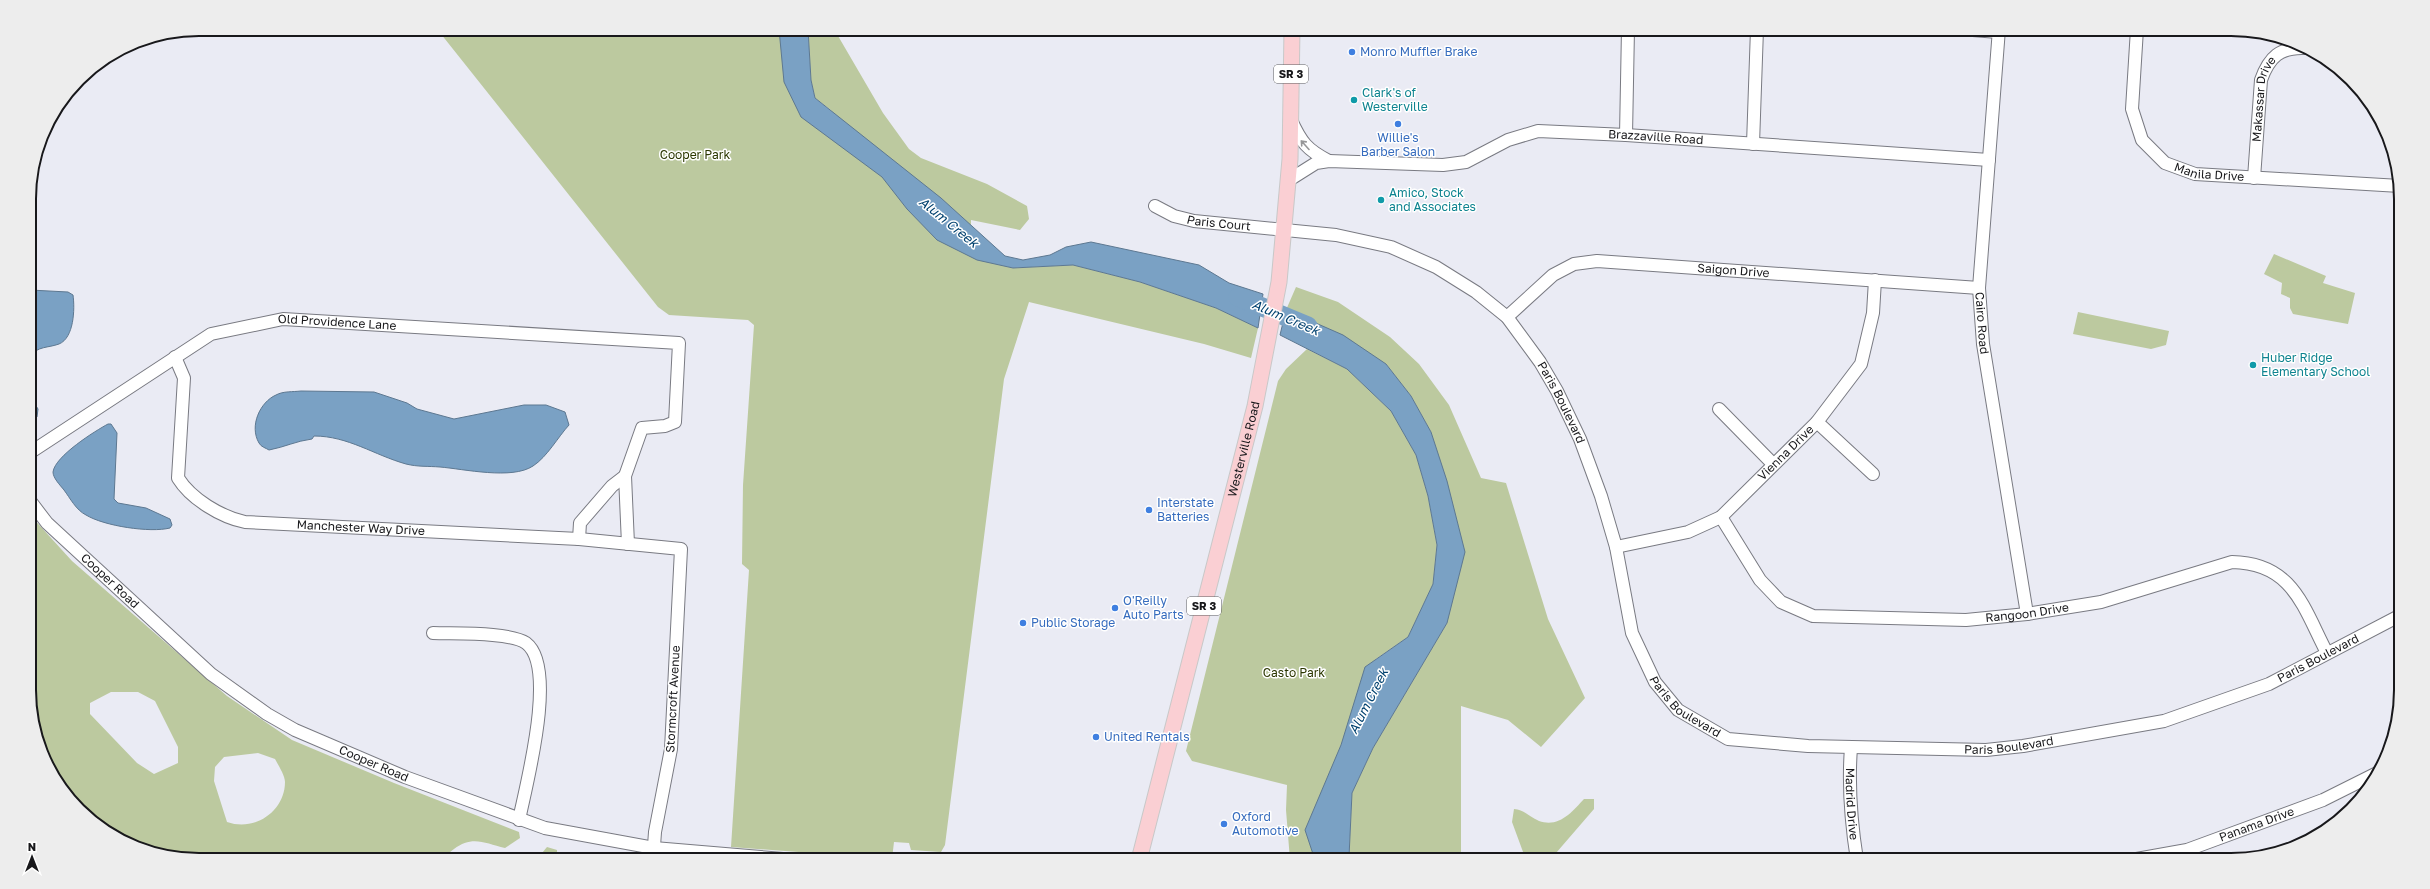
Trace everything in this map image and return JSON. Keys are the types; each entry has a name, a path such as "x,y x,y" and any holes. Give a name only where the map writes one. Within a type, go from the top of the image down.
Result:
{"main road":[{"name":"Westerville Road","path":"1141,853 1255,406 1279,282 1289,180 1292,36"}],"street":[{"path":"1626,134 1628,36"},
{"path":"1753,144 1756,36"},
{"name":"Cairo Road","path":"1999,36 1979,288 1982,344 2027,614"},
{"name":"Manila Drive","path":"2136,36 2132,109 2142,140 2165,163 2195,174 2394,186"},
{"name":"Makassar Drive","path":"2254,178 2261,80 2267,64 2278,53 2292,48"},
{"name":"Brazzaville Road","path":"1290,119 1303,144 1313,153 1329,161"},
{"name":"Brazzaville Road","path":"1289,180 1316,163 1329,161 1443,165 1466,162 1508,140 1538,131 1626,134 1989,160"},
{"name":"Paris Court","path":"1156,206 1174,216 1194,221 1284,230"},
{"name":"Paris Boulevard","path":"1284,230 1336,235 1391,247 1436,267 1476,292 1507,317 1540,362 1557,391 1582,446 1616,547 1632,633 1654,682 1678,710 1728,739 1851,748 1986,750 2023,746 2164,721 2269,684 2394,619"},
{"name":"Saigon Drive","path":"1507,317 1553,275 1574,264 1597,261 1979,288"},
{"name":"Vienna Drive","path":"1616,547 1688,532 1721,517 1817,422 1861,364 1873,313 1875,280"},
{"name":"Old Providence Lane","path":"36,449 211,334 283,319 679,343 676,422 665,426 642,428 625,476"},
{"name":"Manchester Way Drive","path":"176,357 184,378 178,478 185,489 229,519 246,522 579,539 681,549"},
{"path":"1719,410 1773,464"},
{"path":"1817,422 1873,474"},
{"path":"579,539 580,523 612,486 625,476"},
{"path":"625,476 628,544"},
{"name":"Cooper Road","path":"36,509 47,523 148,618 211,674 267,714 295,730 405,777 518,820 545,828 650,853"},
{"name":"Rangoon Drive","path":"1721,517 1760,580 1781,602 1813,616 1966,620 2027,614 2100,602 2232,562 2250,562 2280,576 2293,589 2327,653"},
{"name":"Stormcroft Avenue","path":"654,853 671,749 681,549"},
{"path":"433,633 509,637 526,644 538,658 540,677 537,737 518,820"},
{"name":"Madrid Drive","path":"1851,748 1848,777 1850,818 1856,853"},
{"name":"Panama Drive","path":"2170,853 2187,850 2323,800 2368,778"}],"green space":[{"name":"Cooper Park","path":"443,36 786,36 803,95 832,111 815,98 811,80 808,36 838,36 883,113 909,149 921,158 987,184 1027,206 1029,219 1020,230 971,220 971,257 1013,268 1073,265 1140,282 1216,308 1258,328 1251,358 1204,344 1029,302 1004,379 945,845 941,852 911,850 909,843 894,842 893,853 812,853 731,847 749,570 742,564 743,485 754,325 748,320 669,315 658,307"},
{"path":"2274,254 2326,276 2323,283 2355,293 2348,324 2293,314 2290,308 2290,298 2281,294 2282,283 2264,274"},
{"path":"1296,287 1338,302 1390,337 1419,364 1449,405 1481,478 1506,483 1548,619 1585,698 1541,747 1508,720 1461,706 1461,853 1349,853 1352,793 1373,748 1447,623 1431,432 1411,396 1386,364 1286,310"},
{"path":"2078,312 2169,331 2166,345 2151,349 2073,334"},
{"name":"Casto Park","path":"1307,349 1347,369 1391,411 1416,455 1428,496 1437,545 1433,584 1408,637 1376,659 1341,745 1329,853 1289,853 1286,810 1287,785 1192,761 1186,751 1278,381 1286,369"},
{"path":"36,521 72,561 227,696 292,740 394,783 519,832 520,838 505,848 485,842 473,841 467,842 449,853 189,853 168,850 137,841 100,819 84,805 70,789 58,771 48,752 39,721 36,700","holes":["111,692 138,692 155,701 178,747 178,763 154,774 137,763 90,714 90,703","258,753 275,759 283,773 285,782 284,792 280,802 274,810 266,817 248,824 227,822 214,781 215,767 224,757"]},
{"path":"1584,799 1594,799 1594,809 1556,853 1523,853 1512,822 1514,809 1546,823 1559,821 1575,809"},
{"path":"547,847 557,850 557,853 542,853"}],"water":[{"path":"780,36 808,36 811,80 815,98 941,198 1005,256 1023,260 1050,255 1066,247 1091,242 1199,265 1229,283 1263,294 1258,328 1216,308 1140,282 1073,265 1013,268 977,260 937,240 907,209 882,177 801,117 784,82"},
{"path":"36,290 68,292 73,295 74,308 71,330 64,341 59,344 36,350"},
{"path":"1286,310 1343,335 1386,364 1411,396 1431,432 1447,481 1465,552 1447,623 1373,748 1352,793 1349,853 1313,853 1305,830 1341,745 1365,667 1408,637 1433,584 1437,545 1428,496 1416,455 1391,411 1347,369 1280,335"},
{"path":"285,392 374,392 407,403 417,409 454,419 524,405 546,405 565,412 569,425 548,452 533,466 524,470 501,473 410,465 350,442 326,437 314,436 312,439 269,450 262,446 256,436 255,429 258,415 265,403 270,398"},
{"path":"36,406 38,409 36,418"},
{"path":"108,424 111,424 117,433 114,499 118,503 146,508 170,519 172,525 170,528 151,530 127,528 94,519 79,510 55,479 53,472 55,466 61,459 76,445"}],"waterway":[{"name":"Alum Creek","path":"1238,297 1308,326"}],"place":[{"name":"Monro Muffler Brake","path":"1352,52"},
{"name":"Clark's of Westerville","path":"1354,100"},
{"name":"Willie's Barber Salon","path":"1398,124"},
{"name":"Amico, Stock and Associates","path":"1381,200"},
{"name":"Huber Ridge Elementary School","path":"2253,365"},
{"name":"Interstate Batteries","path":"1149,510"},
{"name":"O'Reilly Auto Parts","path":"1115,608"},
{"name":"Public Storage","path":"1023,623"},
{"name":"United Rentals","path":"1096,737"},
{"name":"Oxford Automotive","path":"1224,824"}]}
